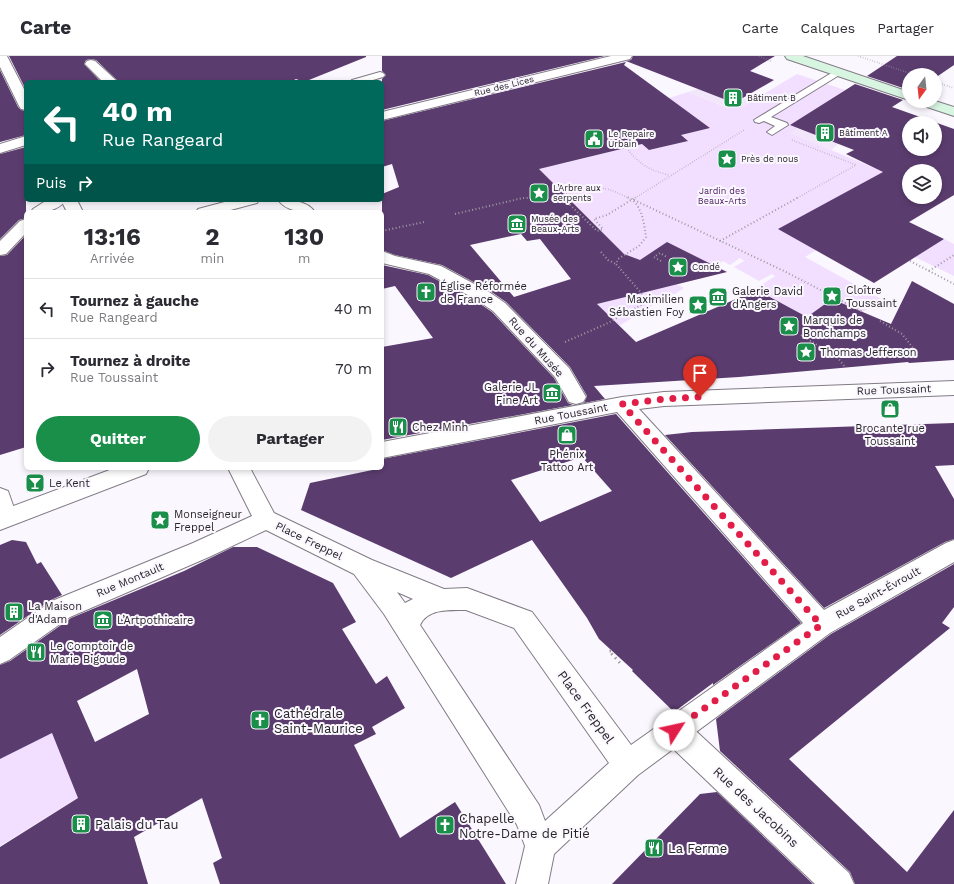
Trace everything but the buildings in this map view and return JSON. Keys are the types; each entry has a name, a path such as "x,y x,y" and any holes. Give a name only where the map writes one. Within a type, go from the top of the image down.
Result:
{"main road":[{"path":"791,56 902,94"},
{"path":"822,56 902,83"},
{"path":"942,96 954,100"},
{"path":"942,108 954,112"}],"street":[{"path":"1,56 24,102"},
{"name":"Rue des Lices","path":"384,116 626,56"},
{"path":"91,64 109,80"},
{"path":"0,149 24,141"},
{"path":"42,210 55,202"},
{"path":"230,210 247,202"},
{"path":"290,202 304,210"},
{"path":"0,250 24,226"},
{"name":"Rue du Musée","path":"384,257 390,260 435,270 500,307 562,373 576,397"},
{"name":"Rue Toussaint","path":"384,450 622,404 685,398 954,388"},
{"path":"622,404 821,625"},
{"path":"1,509 131,470"},
{"name":"Place Freppel","path":"240,470 266,520 363,567 443,600"},
{"name":"Rue Montault","path":"0,652 31,629 62,609 201,550 266,520"},
{"name":"Rue Saint-Évroult","path":"628,765 674,730 821,625 954,550"},
{"name":"Place Freppel","path":"363,567 406,626 528,816 540,846"},
{"name":"Place Freppel","path":"406,626 414,611 426,604 443,600 467,599 523,620 628,765"},
{"name":"Rue des Jacobins","path":"674,730 838,884"},
{"path":"532,884 540,846 628,765"}],"lane":[{"path":"761,119 838,72"},
{"path":"362,80 380,75"},
{"path":"761,119 783,125 772,132"}],"path":[{"path":"858,56 902,71"},
{"path":"942,84 954,88"},
{"path":"455,214 523,198 564,199 596,231 603,229 594,219 607,215 761,119"},
{"path":"720,241 856,165 772,132"},
{"path":"627,148 632,157 639,163 652,170 670,176"},
{"path":"564,194 596,187 611,190 784,271 863,312"},
{"path":"550,199 558,196"},
{"path":"616,264 618,259 639,246 646,237 643,219 637,205 632,199"},
{"path":"384,231 424,222"},
{"path":"571,340 606,324 643,304 645,300 643,295 616,264 608,260 601,252"},
{"path":"661,261 654,257 660,253 667,257"},
{"path":"929,271 954,255"},
{"path":"910,261 954,284"},
{"path":"880,321 902,334 918,353"},
{"path":"801,335 838,358 845,367"},
{"path":"611,651 609,651 621,664"}],"shaded area":[{"path":"709,85 751,101 742,107 729,108 688,92"},
{"path":"799,119 847,137 831,150 789,133 790,125"}],"green space":[{"name":"Jardin des Beaux-Arts","path":"797,74 845,90 791,125 797,128 790,133 884,172 779,229 816,250 805,257 883,300 842,324 807,317 755,289 775,276 772,274 759,281 734,267 744,261 740,258 730,265 723,261 712,269 673,282 684,288 675,294 667,294 666,297 619,326 597,335 586,307 620,298 617,247 540,170 535,171 545,149 561,164 642,144 649,150 687,141 681,135 710,128 691,114 663,119 644,106 688,92 728,108 735,104 742,107"},
{"path":"944,239 954,244 954,276 915,257"},
{"path":"52,733 62,758 82,795 0,846 0,759"}],"place":[{"name":"Bâtiment B","path":"733,98"},
{"name":"Bâtiment A","path":"825,133"},
{"name":"Le Repaire Urbain","path":"594,139"},
{"name":"Près de nous","path":"727,159"},
{"name":"L’Arbre aux serpents","path":"539,193"},
{"name":"Musée des Beaux-Arts","path":"517,224"},
{"name":"Condé","path":"678,267"},
{"name":"Église Réformée de France","path":"426,292"},
{"name":"Cloître Toussaint","path":"832,296"},
{"name":"Galerie David d'Angers","path":"718,297"},
{"name":"Maximilien Sébastien Foy","path":"698,305"},
{"name":"Marquis de Bonchamps","path":"789,326"},
{"name":"Thomas Jefferson","path":"806,352"},
{"name":"Galerie JL Fine Art","path":"552,393"},
{"name":"Brocante rue Toussaint","path":"890,409"},
{"name":"Chez Minh","path":"398,427"},
{"name":"Phénix Tattoo Art","path":"567,435"},
{"name":"Le Kent","path":"35,483"},
{"name":"Monseigneur Freppel","path":"160,520"},
{"name":"La Maison d'Adam","path":"14,612"},
{"name":"L’Artpothicaire","path":"103,620"},
{"name":"Le Comptoir de Marie Bigoude","path":"36,652"},
{"name":"Cathédrale Saint-Maurice","path":"260,720"},
{"name":"Palais du Tau","path":"81,824"},
{"name":"Chapelle Notre-Dame de Pitié","path":"445,825"},
{"name":"La Ferme","path":"654,848"}],"route":[{"path":"674,730 821,625 622,404 664,399 700,397"}]}
